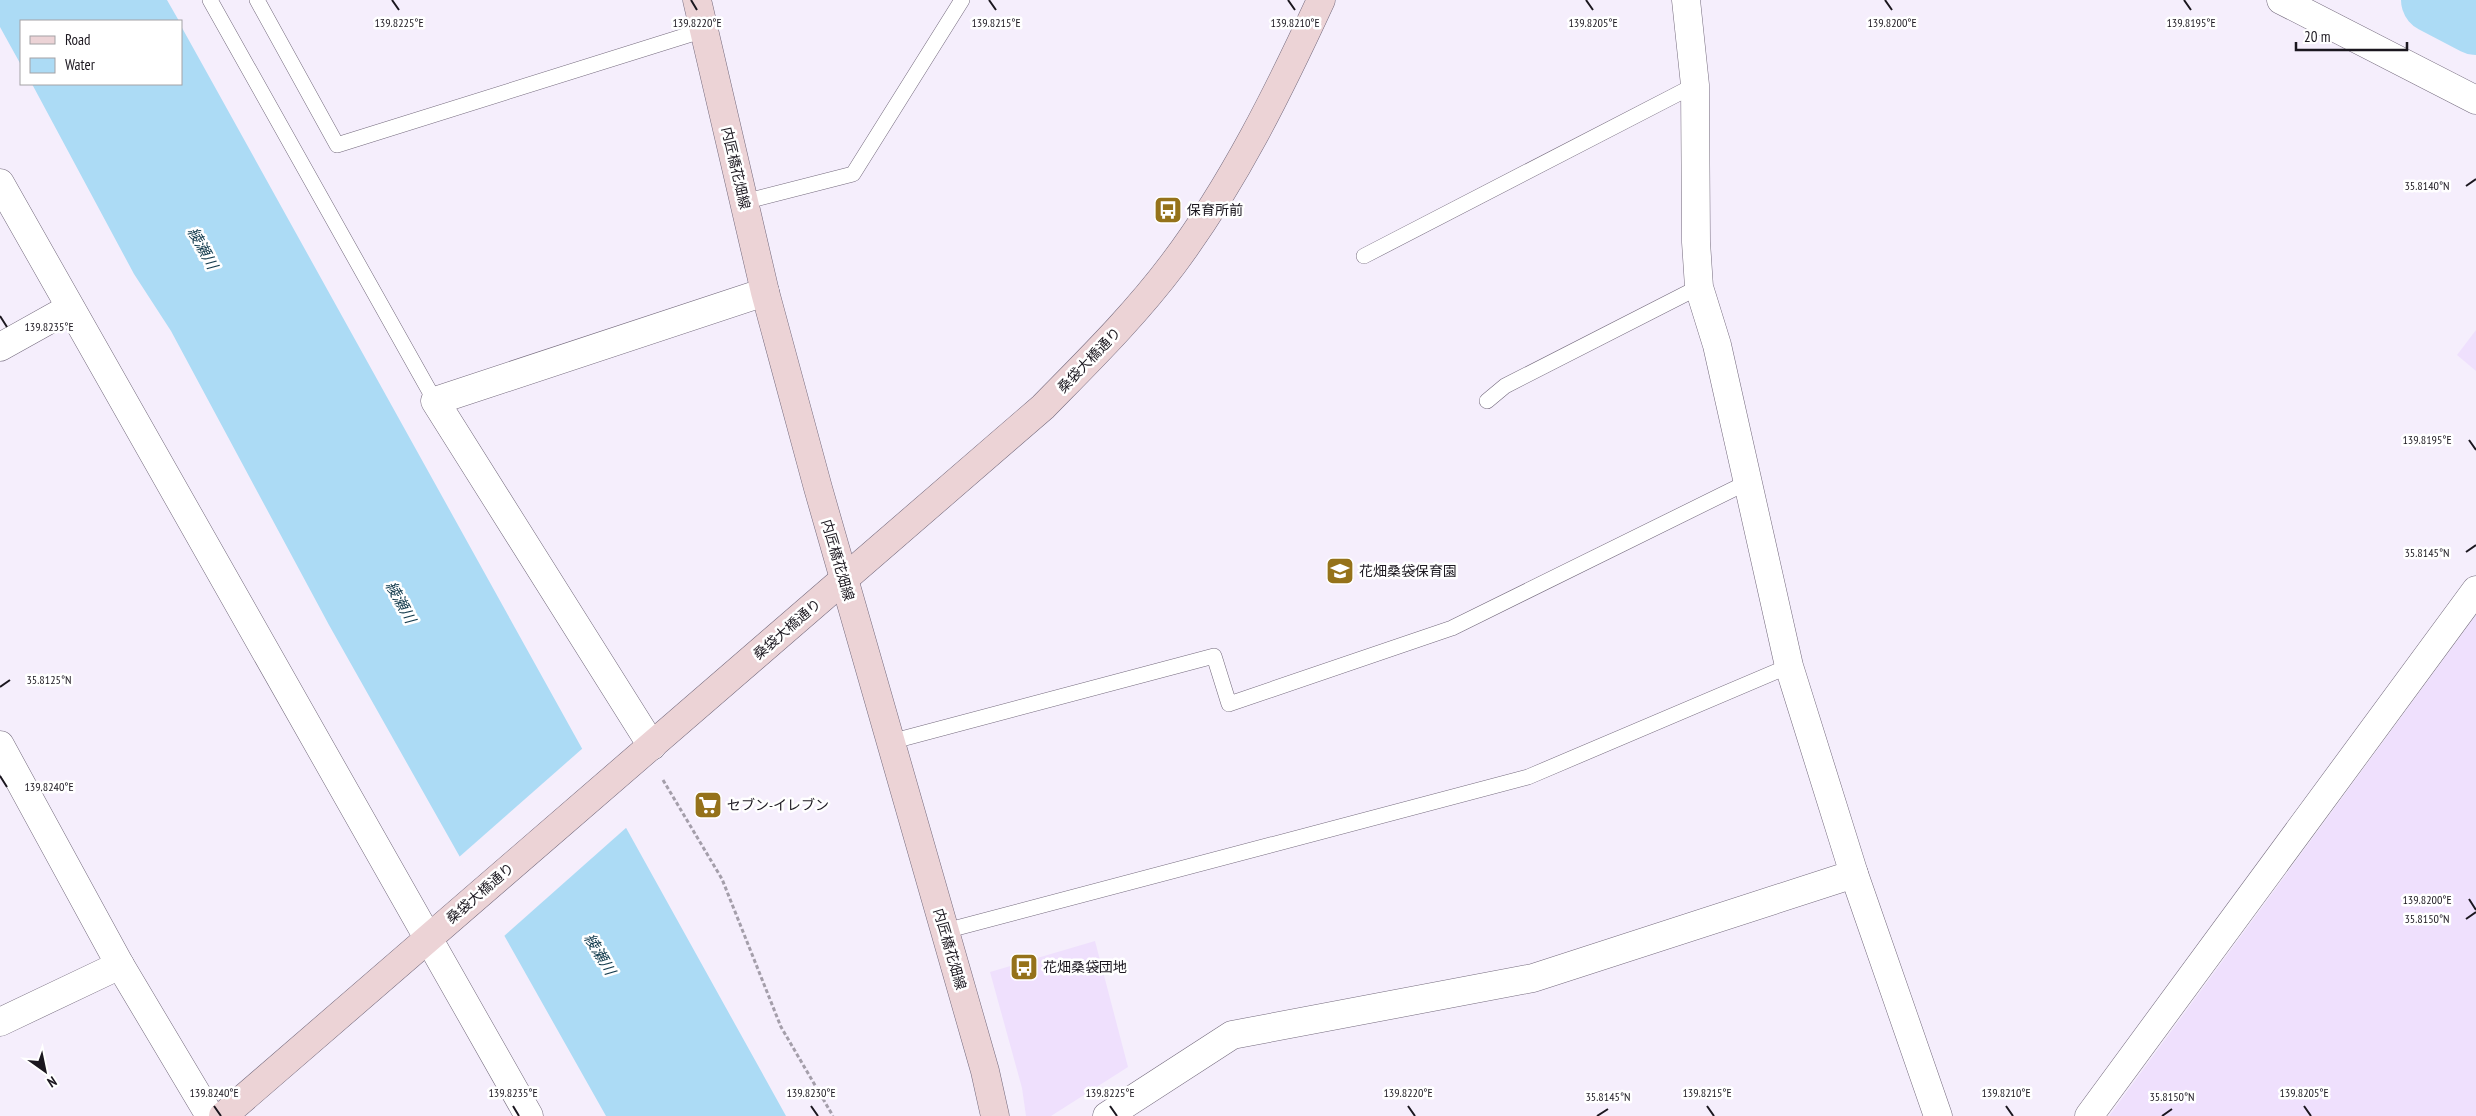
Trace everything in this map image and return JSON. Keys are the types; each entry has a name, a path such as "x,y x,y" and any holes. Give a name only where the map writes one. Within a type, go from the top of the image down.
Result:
{"street":[{"name":"内匠橋花畑線","path":"697,0 765,292 844,580 985,1071 995,1116"},
{"name":"桑袋大橋通り","path":"223,1116 1044,407 1129,318 1174,264 1218,198 1271,104 1321,0"},
{"path":"1686,0 1696,85 1696,242 1699,287 1717,345 1789,666 1854,874 1938,1116"},
{"path":"2281,0 2476,100"},
{"path":"0,183 70,308 437,930 529,1116"},
{"path":"642,754 435,400 765,292"},
{"path":"0,347 70,308"},
{"path":"2090,1116 2476,590"},
{"path":"0,745 120,964 210,1116"},
{"path":"1107,1116 1232,1035 1533,978 1854,874"},
{"path":"0,1022 120,964"}],"lane":[{"path":"210,0 435,400"},
{"path":"257,0 337,145 704,30"},
{"path":"743,202 854,174 962,0"},
{"path":"1364,256 1696,85"},
{"path":"1488,401 1505,386 1699,287"},
{"path":"890,742 1214,656 1229,704 1452,628 1748,482"},
{"path":"946,932 1528,777 1789,666"}],"path":[{"path":"642,754 665,786 722,880 781,1027 833,1116"}],"shaded area":[{"path":"2476,330 2476,371 2457,355"},
{"path":"2476,615 2476,1116 2109,1116"},
{"path":"1095,941 1128,1067 1051,1116 1026,1116 1022,1088 990,972"}],"water":[{"path":"0,0 167,0 178,20 20,20 20,63 0,27"},
{"name":"綾瀬川","path":"182,28 786,1116 606,1116 329,625 171,331 134,274 33,85 182,85"}],"pier":[{"path":"583,748 627,827 503,937 458,858"}],"waterway":[{"path":"2434,0 2476,22"}],"place":[{"name":"保育所前","path":"1168,210"},
{"name":"花畑桑袋保育園","path":"1340,571"},
{"name":"セブン-イレブン","path":"708,805"},
{"name":"花畑桑袋団地","path":"1024,967"}]}
